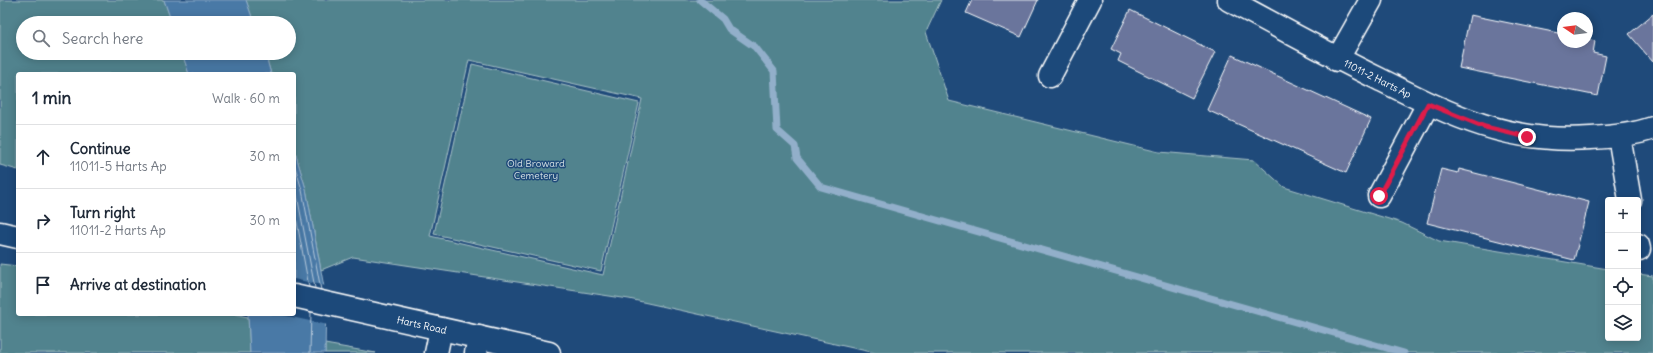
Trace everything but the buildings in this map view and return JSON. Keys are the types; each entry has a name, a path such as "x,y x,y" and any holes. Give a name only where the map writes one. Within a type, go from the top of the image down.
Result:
{"street":[{"path":"1050,76 1090,0"},
{"name":"11011-2 Harts Ap","path":"1229,0 1337,60 1428,104 1485,127 1527,137 1563,140 1619,136 1653,128"},
{"path":"1337,60 1371,0"},
{"path":"1379,196 1428,104"},
{"path":"1619,136 1629,197"},
{"path":"0,233 16,237"},
{"name":"Harts Road","path":"296,296 441,329 478,345 549,353"},
{"path":"436,353 441,329"}],"green space":[{"path":"0,0 164,0 170,16 16,16 16,60 184,60 188,72 16,72 16,169 0,165"},
{"path":"246,0 941,0 926,32 949,101 1159,152 1254,160 1284,187 1402,223 1439,241 1605,269 1605,341 1641,341 1641,274 1653,276 1653,353 876,353 629,299 353,257 321,270 306,189 296,156 296,72 270,72 267,60 296,60 296,16 252,16","holes":["469,60 642,99 603,275 430,236"]},
{"name":"Old Broward Cemetery","path":"472,64 639,103 601,271 434,234"},
{"path":"0,264 16,266 16,316 248,317 250,353 0,353"},
{"path":"325,344 376,353 325,353"}],"water":[{"path":"164,0 246,0 252,16 170,16"},
{"path":"184,60 267,60 270,72 188,72"},
{"path":"296,156 306,189 326,298 325,353 250,353 248,316 296,316"}],"pier":[{"path":"296,279 326,286 328,297 328,325 287,316 296,316"}],"waterway":[{"path":"700,0 723,19 729,29 755,47 774,71 777,130 795,146 797,158 821,187 1404,353"}],"route":[{"path":"1379,196 1428,104 1485,127 1527,137"}]}
